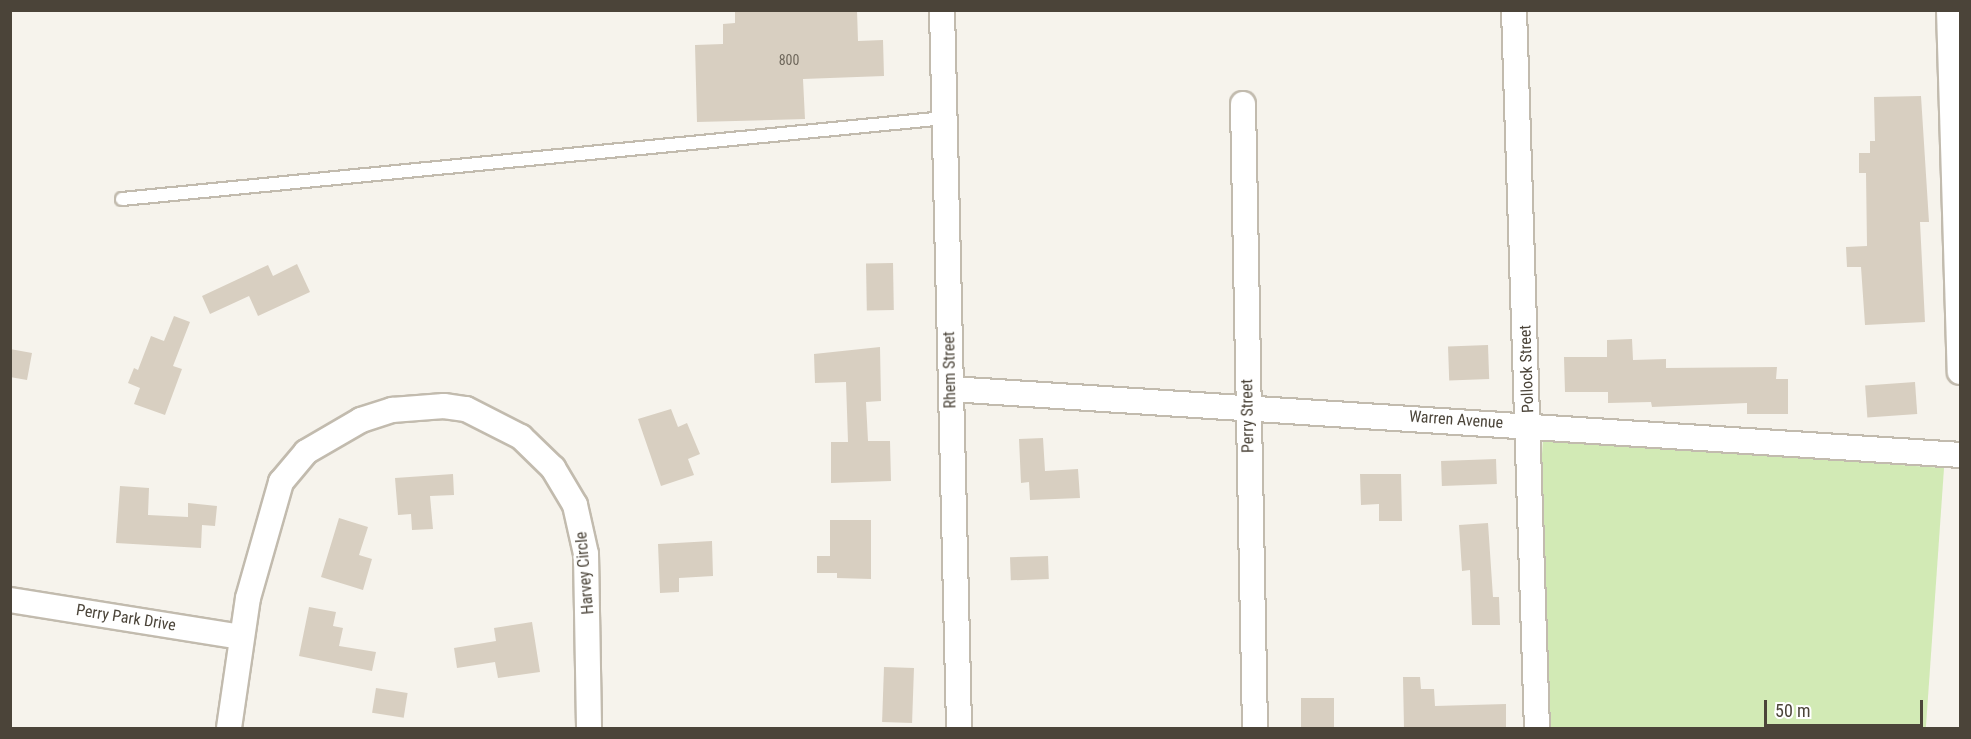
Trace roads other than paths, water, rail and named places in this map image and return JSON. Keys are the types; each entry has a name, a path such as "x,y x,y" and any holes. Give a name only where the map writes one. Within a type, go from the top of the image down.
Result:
{"street":[{"name":"Rhem Street","path":"942,10 959,729"},
{"name":"Pollock Street","path":"1514,10 1537,729"},
{"path":"1949,10 1960,372"},
{"name":"Perry Street","path":"1243,104 1255,729"},
{"name":"Warren Avenue","path":"951,389 1248,406 1960,455"},
{"name":"Harvey Circle","path":"229,729 241,636 269,516 281,482 295,463 323,440 381,413 420,407 466,409 502,426 535,448 553,468 575,505 586,554 589,729"},
{"name":"Perry Park Drive","path":"10,600 241,636"}],"lane":[{"path":"122,199 945,118"}]}
